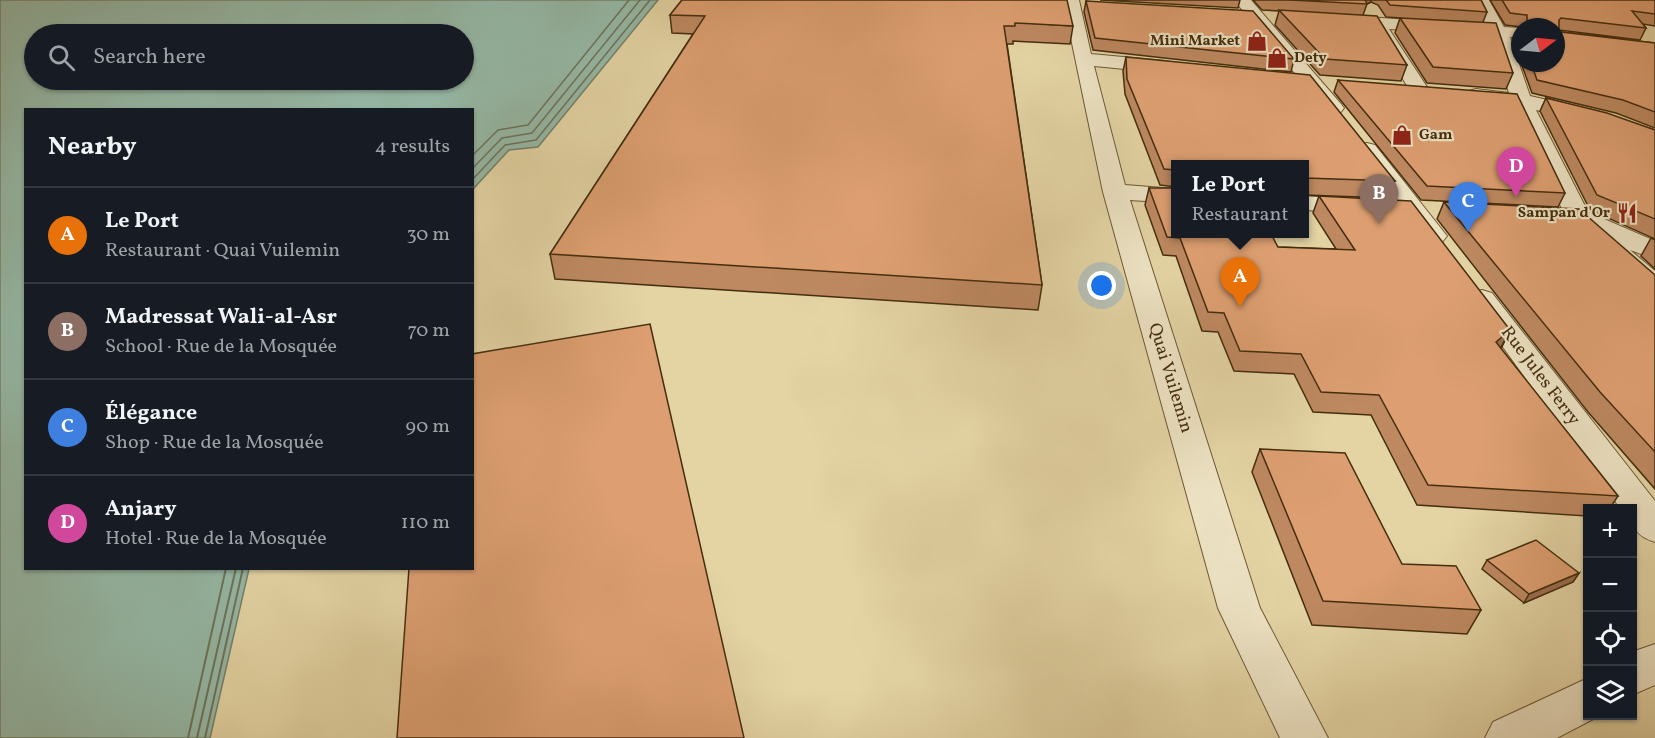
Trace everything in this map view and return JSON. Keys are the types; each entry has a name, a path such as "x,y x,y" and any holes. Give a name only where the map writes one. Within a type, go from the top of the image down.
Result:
{"street":[{"path":"1481,0 1502,39 1521,99 1578,217 1655,286"},
{"name":"Quai Vuilemin","path":"1076,3 1083,59 1115,192 1239,608 1304,738"},
{"path":"1251,12 1313,82 1449,256"},
{"path":"1373,15 1419,90"},
{"path":"1321,19 1373,15 1511,32"},
{"path":"1083,59 1186,69"},
{"path":"1395,88 1521,99 1608,119 1655,137"},
{"path":"1115,192 1171,195"},
{"path":"1309,203 1449,210"},
{"path":"1531,214 1578,217 1655,251"},
{"name":"Rue Jules Ferry","path":"1470,284 1655,528"},
{"path":"1637,672 1655,663"},
{"path":"1510,738 1583,700"}],"water":[{"path":"0,0 658,0 538,147 509,150 474,188 474,108 24,108 24,570 249,570 210,738 0,738"}],"building":[{"path":"682,0 1067,0 1073,26 1015,23 1015,26 1004,26 1042,285 550,254 705,16 670,15"},
{"path":"1290,0 1365,0 1367,4"},
{"path":"1386,0 1481,0 1487,12 1390,5"},
{"path":"1502,0 1655,0 1655,14 1632,11 1646,28 1565,18 1527,18 1527,15 1510,13"},
{"path":"1086,1 1253,11 1294,59 1095,38"},
{"path":"1279,10 1377,16 1407,65 1325,59"},
{"path":"1400,18 1496,23 1513,73 1433,67"},
{"path":"1565,32 1655,43 1655,112 1623,100 1537,80 1534,72 1565,72"},
{"path":"1126,57 1310,75 1395,181 1309,178 1309,160 1171,160 1171,170 1164,169 1127,79"},
{"path":"1338,80 1517,94 1565,193 1427,186"},
{"path":"1546,98 1607,113 1655,130 1655,219 1597,195"},
{"path":"1149,188 1171,188 1171,237 1167,237"},
{"path":"1319,196 1411,201 1510,330 1496,342 1618,496 1428,485 1379,395 1321,392 1301,354 1240,351 1224,313 1208,312 1180,238 1273,238 1278,247 1355,250"},
{"path":"1444,202 1579,209 1655,275 1655,452 1600,392"},
{"path":"650,324 744,738 397,738 409,570 474,570 474,354"},
{"path":"1260,449 1345,453 1402,564 1456,566 1481,610 1323,601"},
{"path":"1536,540 1579,573 1529,594 1487,560"}],"place":[{"name":"Mini Market","path":"1257,41"},
{"name":"Dety","path":"1277,58"},
{"name":"Gam","path":"1402,135"},
{"name":"Anjary","path":"1516,197"},
{"name":"Sampan d'Or","path":"1627,213"},
{"name":"Madressat Wali-al-Asr","path":"1379,224"},
{"name":"Élégance","path":"1468,232"},
{"name":"Le Port","path":"1240,307"}]}
